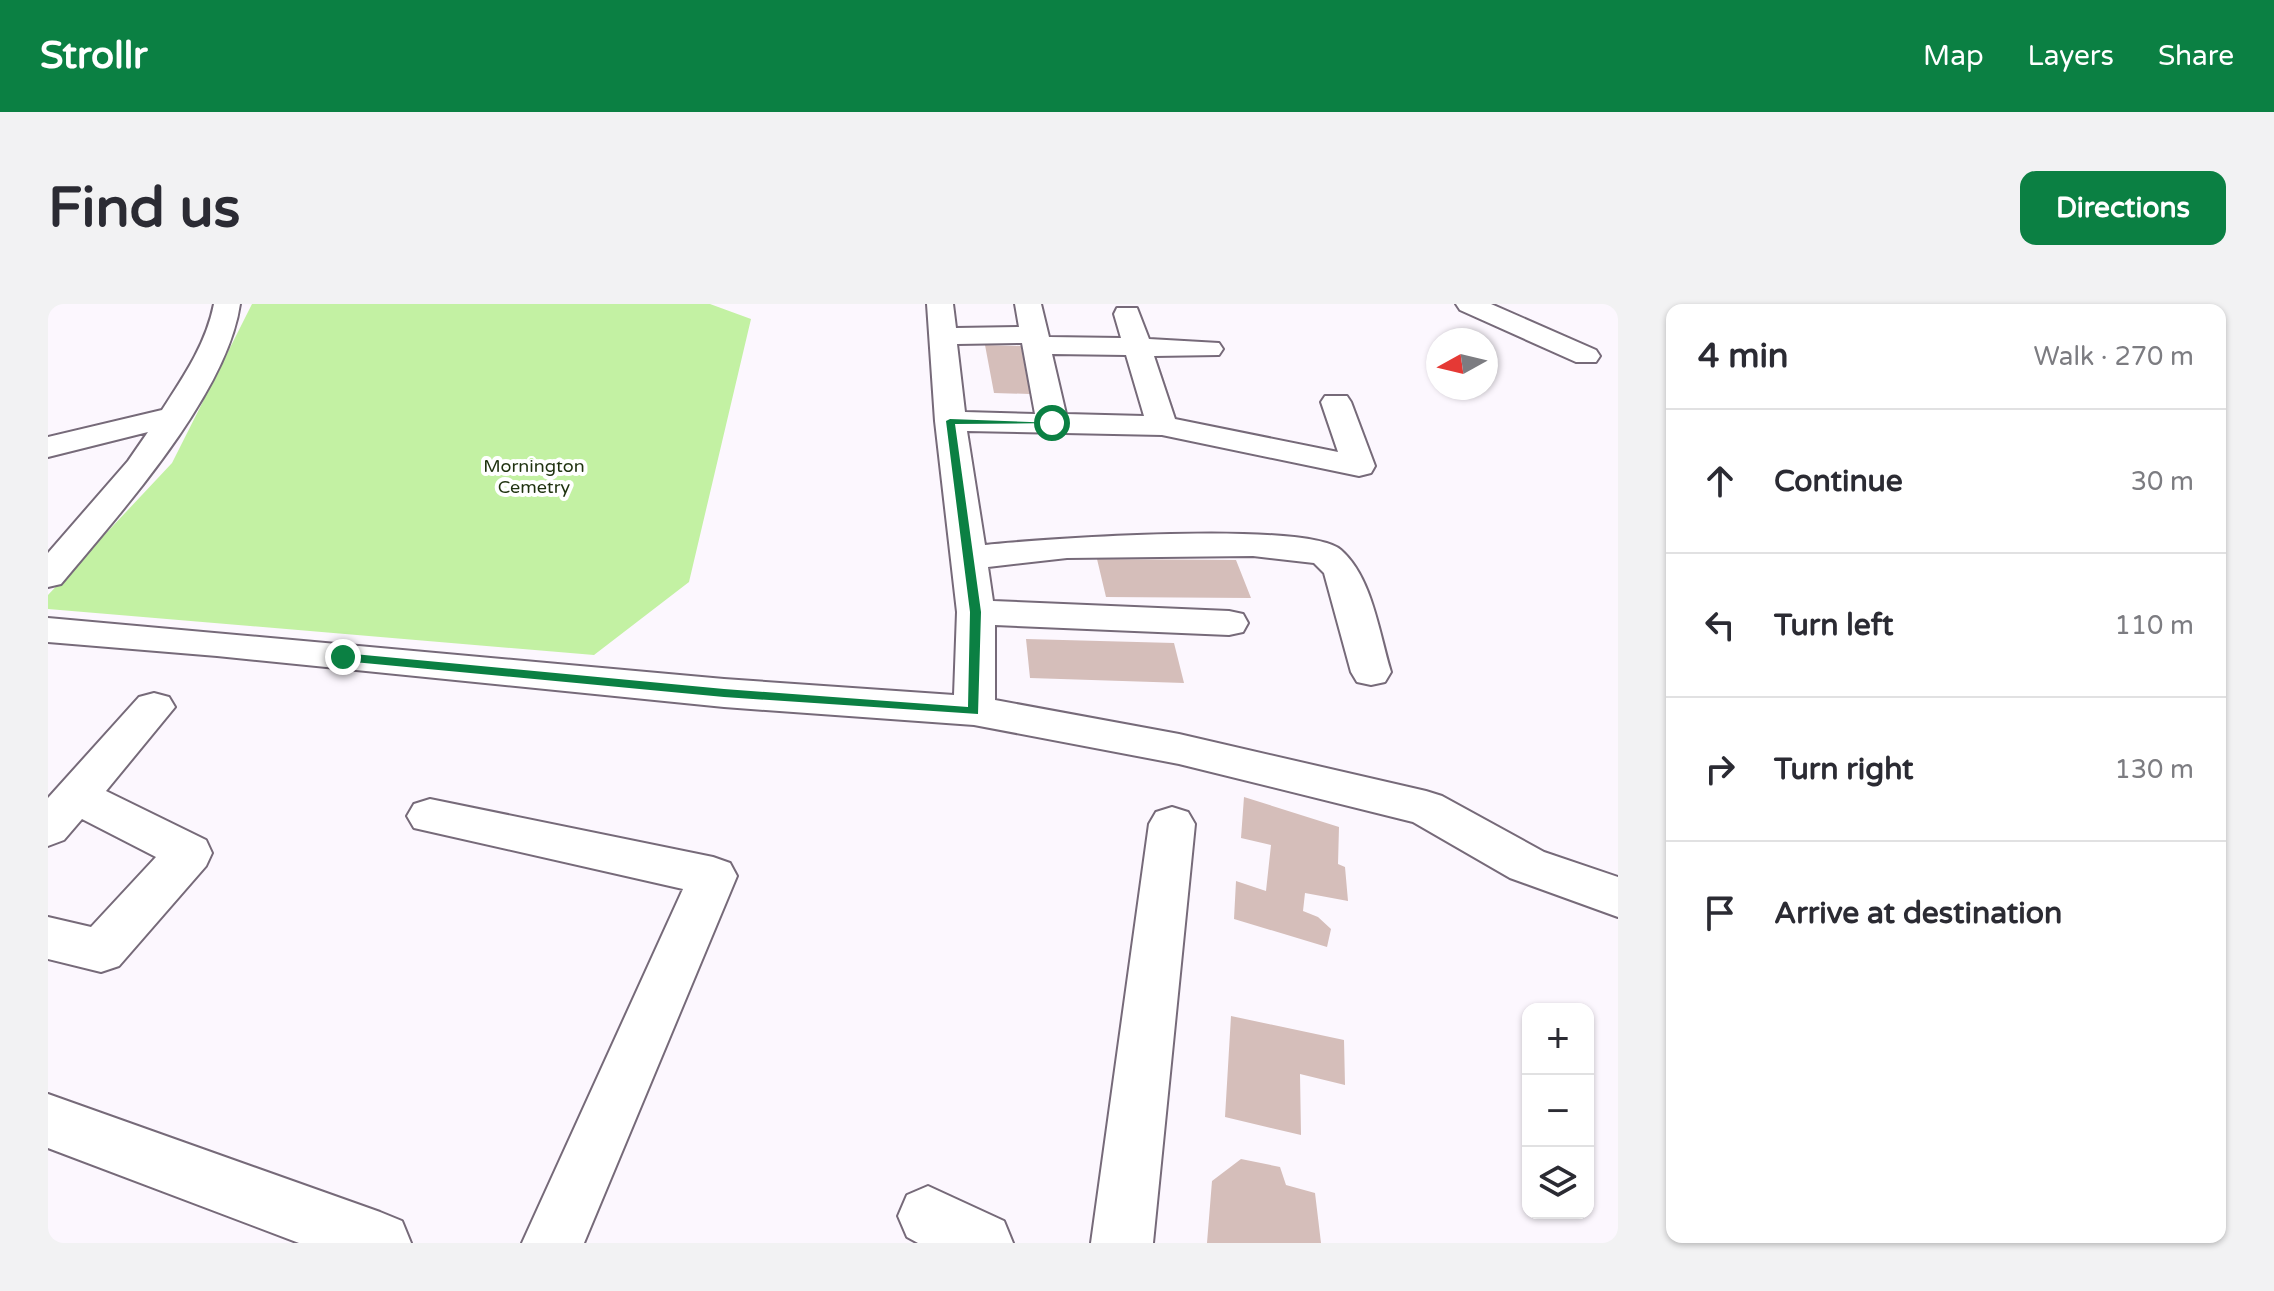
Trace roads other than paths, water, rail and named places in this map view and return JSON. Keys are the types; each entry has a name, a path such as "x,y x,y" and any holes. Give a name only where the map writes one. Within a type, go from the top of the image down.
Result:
{"street":[{"path":"48,576 141,467 204,368 223,328 227,304"},
{"path":"1028,304 1052,423"},
{"path":"1469,304 1597,361 1540,320 1535,304"},
{"path":"1127,314 1162,426"},
{"path":"974,711 976,612 950,421 941,320 1037,340 1137,348 1209,349"},
{"path":"950,421 1162,426 1359,466 1336,402"},
{"path":"48,447 171,417"},
{"path":"48,537 91,526"},
{"path":"968,558 1067,547 1253,545 1325,554 1341,570 1371,672"},
{"path":"976,612 1229,623"},
{"path":"48,630 217,643 724,693 974,711 1179,749 1426,808 1527,865 1618,897"},
{"path":"48,938 101,951 189,853 62,812 154,707"},
{"path":"430,816 713,876 553,1243"},
{"path":"1122,1243 1172,824"},
{"path":"48,1121 380,1243"},
{"path":"928,1216 982,1243"}],"park label":[{"name":"Mornington Cemetry","path":"534,476"}]}
